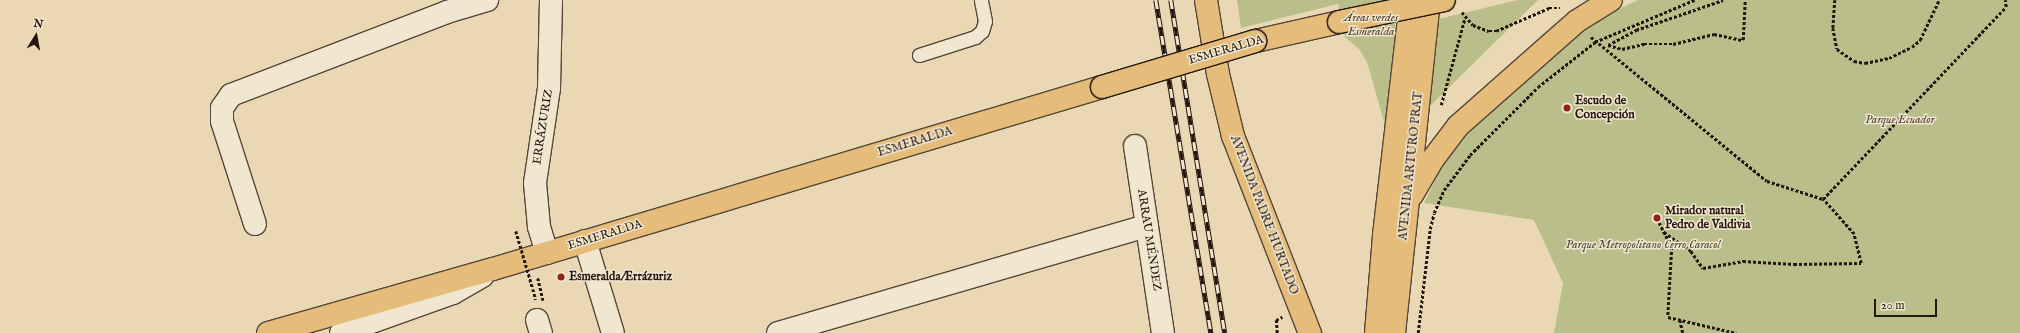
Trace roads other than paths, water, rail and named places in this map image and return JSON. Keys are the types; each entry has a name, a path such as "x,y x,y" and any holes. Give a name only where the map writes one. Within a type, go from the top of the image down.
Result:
{"main road":[{"name":"AVENIDA PADRE HURTADO","path":"1206,0 1218,74 1233,136 1310,333"},
{"name":"AVENIDA ARTURO PRAT","path":"1376,333 1411,0"},
{"name":"AVENIDA ARTURO PRAT","path":"1394,333 1429,0"},
{"path":"1407,205 1433,159 1458,126 1577,21 1611,0"},
{"name":"ESMERALDA","path":"268,333 493,269 1255,41 1339,22 1452,5"}],"street":[{"path":"255,224 222,121 222,108 231,95 447,12 487,0"},
{"name":"ERRÁZURIZ","path":"546,253 539,227 535,183 550,80 551,0"},
{"name":"ARRAU MÉNDEZ","path":"1135,146 1163,333"},
{"path":"778,333 1147,226"},
{"path":"585,241 613,333"},
{"name":"ESMERALDA","path":"341,333 453,293 493,269"}],"lane":[{"path":"919,55 975,37 982,31 984,21 981,0"}],"railway":[{"path":"1156,0 1211,333"},
{"path":"1171,0 1225,333"}],"place":[{"name":"Escudo de Concepción","path":"1567,108"},
{"name":"Mirador natural Pedro de Valdivia","path":"1657,218"},
{"name":"Esmeralda/Errázuriz","path":"561,277"}],"park label":[{"name":"Áreas verdes Esmeralda","path":"1371,25"},
{"name":"Parque Ecuador","path":"1900,120"},
{"name":"Parque Metropolitano Cerro Caracol","path":"1643,245"}]}
